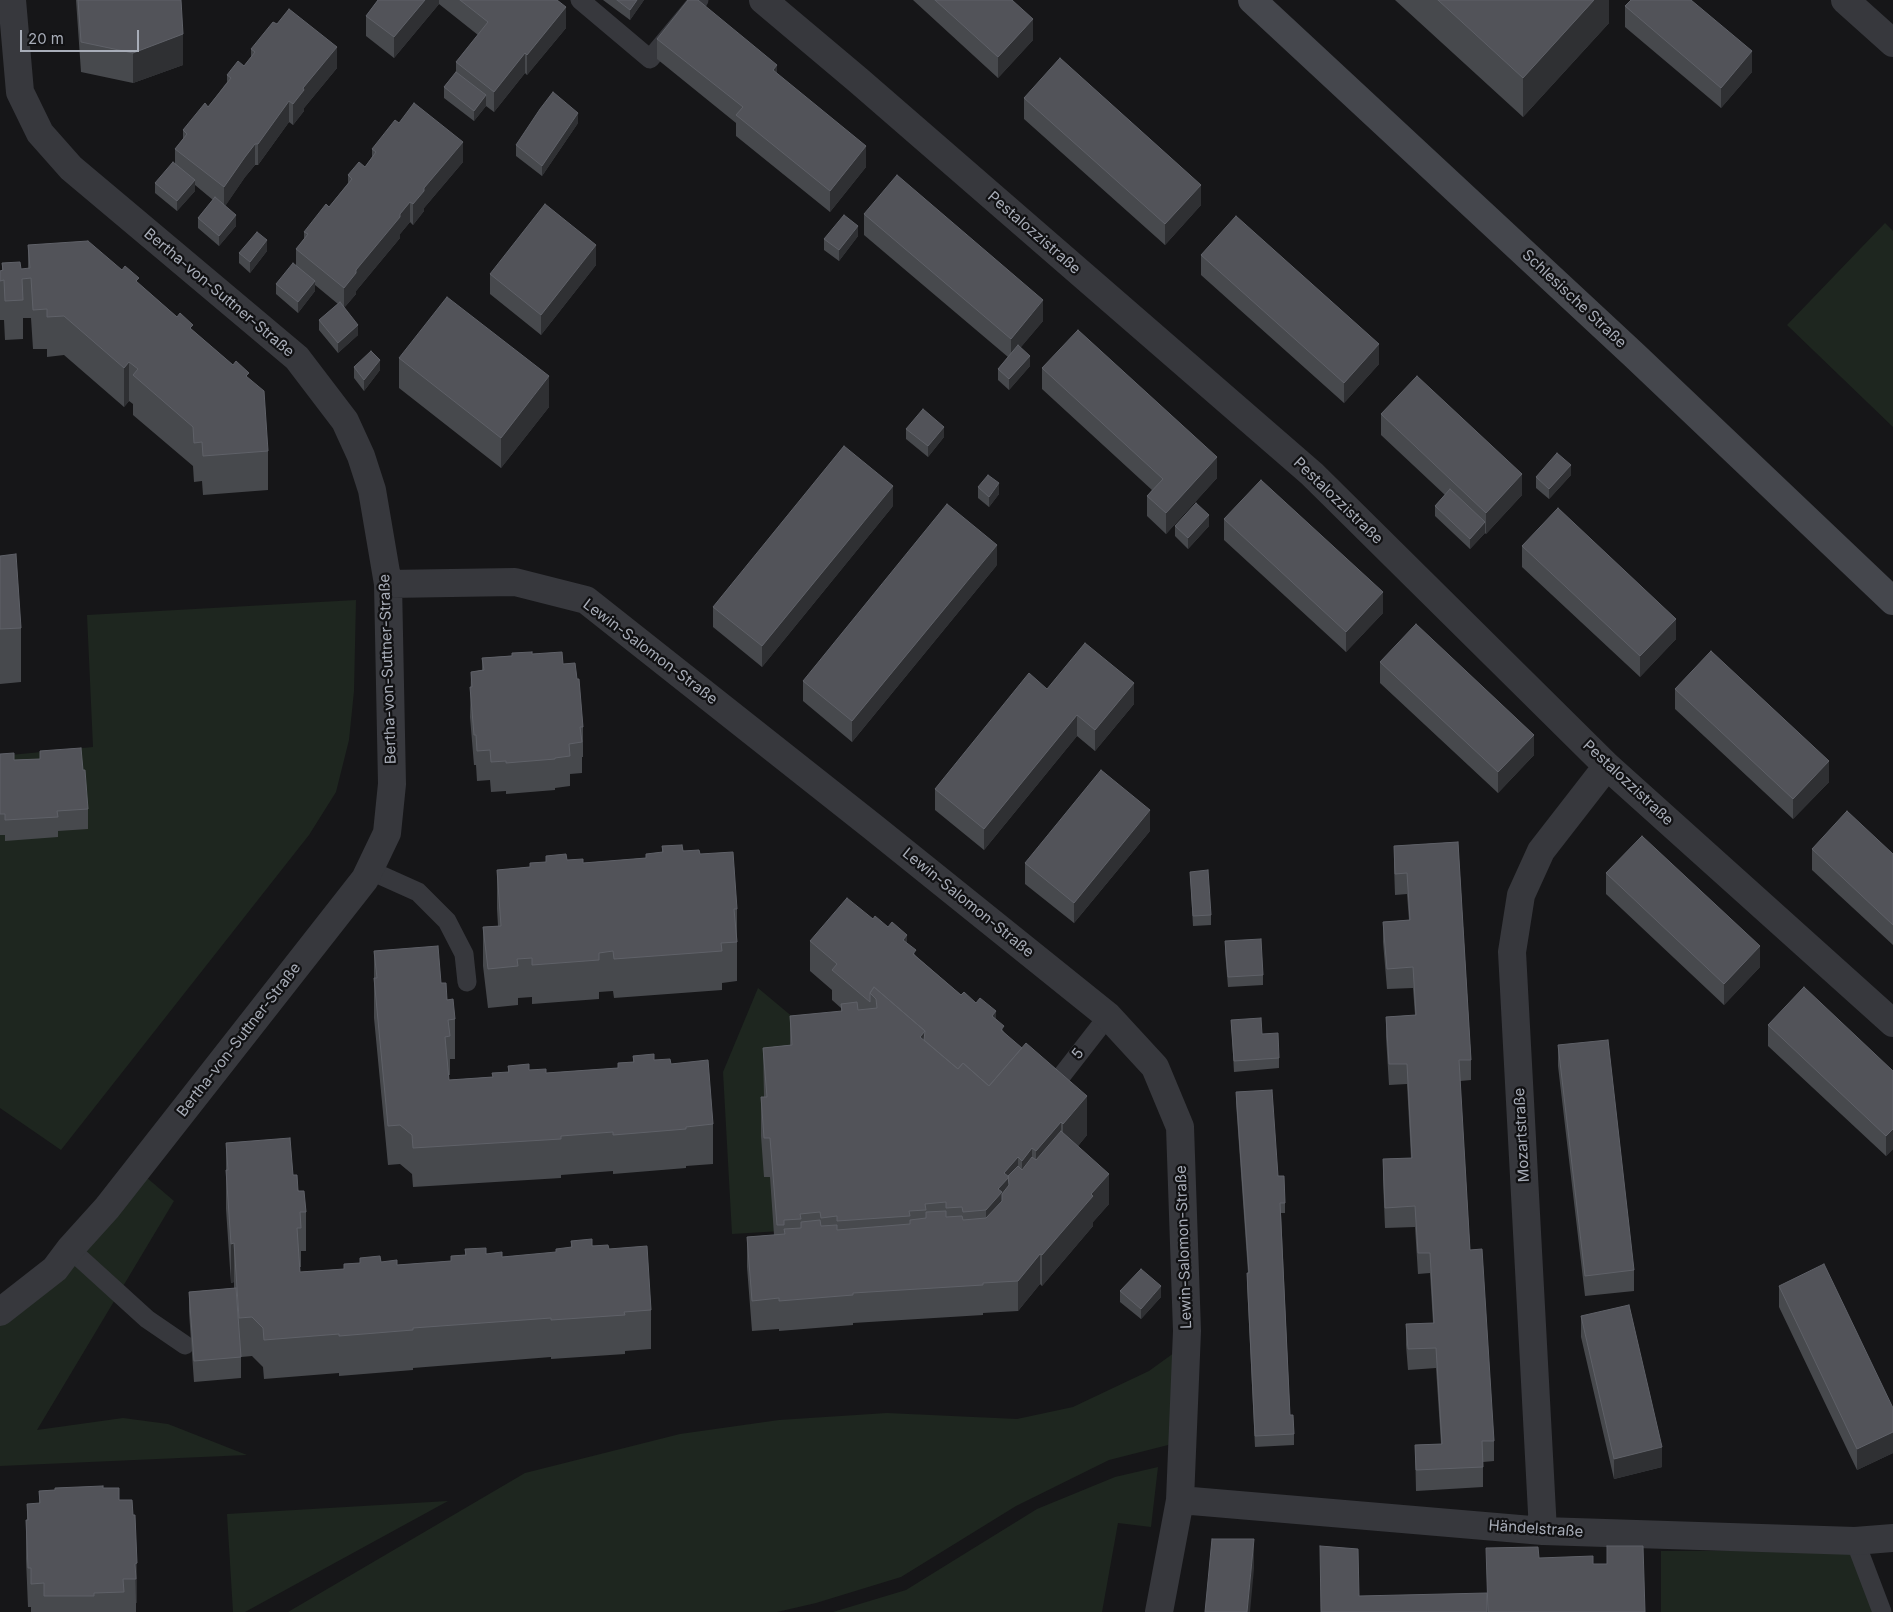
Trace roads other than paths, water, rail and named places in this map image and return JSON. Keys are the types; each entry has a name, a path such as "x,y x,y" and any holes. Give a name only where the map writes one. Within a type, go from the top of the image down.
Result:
{"main road":[{"name":"Schlesische Straße","path":"1252,0 1634,355 1893,601"}],"street":[{"name":"Bertha-von-Suttner-Straße","path":"0,1312 55,1269 113,1200 365,879 387,833 392,784 388,584 372,490 361,456 345,421 297,358 71,168 40,133 20,92 12,0"},
{"name":"Pestalozzistraße","path":"763,0 858,80 1312,474 1607,766 1893,1022"},
{"path":"1845,0 1893,43"},
{"name":"Lewin-Salomon-Straße","path":"388,584 515,582 586,600 1108,1016 1155,1067 1180,1127 1187,1331 1180,1500 1159,1612"},
{"name":"Mozartstraße","path":"1543,1531 1512,952 1521,895 1541,851 1607,766"},
{"name":"Händelstraße","path":"1180,1500 1543,1531 1855,1541 1893,1538"}],"lane":[{"path":"580,0 650,59 699,0"},
{"path":"369,870 418,892 447,921 464,954 467,982"},
{"name":"5","path":"1049,1092 1108,1016"},
{"path":"70,1249 147,1319 185,1344"},
{"path":"1855,1541 1882,1612"}]}
